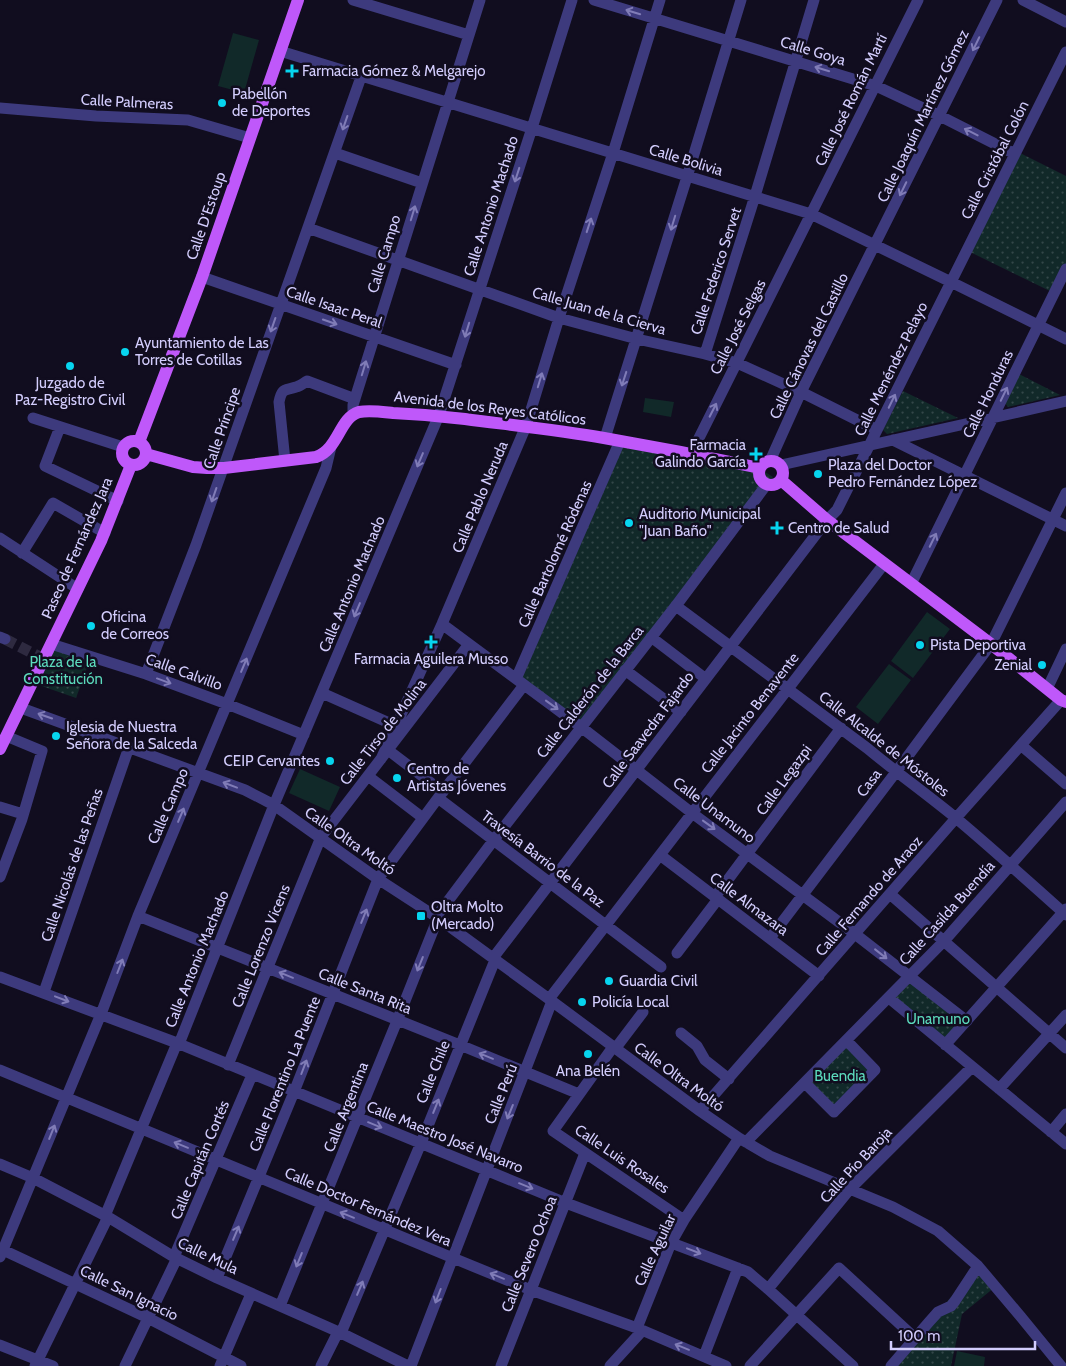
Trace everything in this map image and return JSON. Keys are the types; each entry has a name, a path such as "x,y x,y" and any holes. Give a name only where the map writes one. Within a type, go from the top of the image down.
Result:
{"main road":[{"name":"Calle D'Estoup","path":"139,442 202,277 298,0"},
{"name":"Avenida de los Reyes Católicos","path":"353,415 360,412 373,411 526,426 691,454 770,464"},
{"path":"146,454 193,467 224,468 316,457 324,454 331,447 353,415"},
{"path":"127,442 139,442 145,447 145,460 139,465 131,465 124,461 122,457 123,447 127,442"},
{"path":"770,464 784,472 781,480 775,485 767,484 761,479 759,472 770,464"},
{"name":"Paseo de Fernández Jara","path":"0,749 105,533 131,465"},
{"path":"781,480 827,520 991,644 1064,702"}],"street":[{"path":"353,0 469,35"},
{"name":"Calle Campo","path":"353,415 353,405 480,0"},
{"name":"Calle Antonio Machado","path":"37,1363 106,1216 218,948 274,805 439,416 572,0"},
{"name":"Calle Goya","path":"594,0 876,86 1015,154"},
{"name":"Calle Pablo Neruda","path":"385,754 526,426 660,0"},
{"path":"605,438 740,0"},
{"name":"Calle Federico Servet","path":"705,354 814,0"},
{"name":"Calle José Román Martí","path":"811,214 918,0"},
{"name":"Calle Joaquín Martínez Gómez","path":"876,245 997,0"},
{"path":"1023,0 1039,3 1066,22"},
{"name":"Calle Bolivia","path":"280,52 811,214 1066,339"},
{"name":"Calle Cristóbal Colón","path":"951,282 1066,52"},
{"name":"Calle Príncipe","path":"146,674 224,468 361,77"},
{"name":"Calle Palmeras","path":"0,108 96,116 188,120 250,138"},
{"path":"335,153 422,183"},
{"name":"Calle José Selgas","path":"691,454 811,214"},
{"name":"Calle Juan de la Cierva","path":"308,228 559,318 737,363 877,430"},
{"name":"Calle Cánovas del Castillo","path":"770,464 801,392 876,245"},
{"name":"Calle Honduras","path":"911,584 1066,269"},
{"name":"Calle Isaac Peral","path":"202,277 456,365"},
{"name":"Calle Menéndez Pelayo","path":"827,520 836,510 951,282"},
{"path":"285,460 279,402 281,394 285,389 297,387 307,380 355,399"},
{"path":"770,464 893,440 1066,400"},
{"path":"33,418 123,447"},
{"path":"60,427 44,466 118,501"},
{"path":"893,440 1066,526"},
{"name":"Calle Bartolomé Ródenas","path":"440,795 520,682 620,441"},
{"name":"Calle Campo","path":"2,1253 101,1014 138,916 326,468 331,447"},
{"name":"Calle Calderón de la Barca","path":"437,918 493,840 676,606 767,484"},
{"name":"Casa","path":"770,938 991,644 1066,493"},
{"path":"22,553 53,503 105,533"},
{"name":"Calle Saavedra Fajardo","path":"494,959 550,882 827,520"},
{"path":"0,538 78,589"},
{"name":"Calle Jacinto Benavente","path":"551,1000 692,812 884,564"},
{"name":"Calle Alcalde de Móstoles","path":"676,606 868,748 956,818 1065,912"},
{"name":"Calle Unamuno","path":"442,624 856,934 967,1021"},
{"path":"651,637 706,679"},
{"name":"Calle Calvillo","path":"51,644 146,674 228,704 304,735"},
{"name":"Calle Tirso de Molina","path":"321,837 469,644"},
{"path":"1046,689 1066,650"},
{"path":"625,670 681,712"},
{"path":"322,693 396,726"},
{"name":"Calle Fernando de Araoz","path":"700,1111 956,818 1064,702"},
{"name":"Calle Oltra Moltó","path":"21,708 246,791 274,805 321,837 378,880 437,918 700,1111 743,1140 770,1156 893,1206 938,1231 954,1243 978,1266 1061,1366"},
{"name":"Calle Legazpi","path":"677,953 840,728"},
{"path":"0,877 23,814 42,751 6,736"},
{"path":"1022,746 1066,784"},
{"name":"Calle Nicolás de las Peñas","path":"44,992 129,747"},
{"name":"Travesía Barrio de la Paz","path":"385,754 440,795 493,840 661,967"},
{"path":"368,776 423,818"},
{"name":"Calle Florentino La Puente","path":"217,1278 294,1092 378,880 440,795"},
{"name":"Calle Casilda Buendía","path":"743,1140 805,1083 944,942 1066,802"},
{"path":"0,807 23,814"},
{"name":"Calle Lorenzo Vicens","path":"228,1065 321,837"},
{"name":"Calle Almazara","path":"660,855 819,976"},
{"path":"890,894 1066,1048"},
{"path":"945,1045 1065,912"},
{"name":"Calle Santa Rita","path":"138,916 579,1094"},
{"name":"Calle Argentina","path":"280,1306 437,918"},
{"name":"Calle Chile","path":"322,1366 339,1333 385,1230 494,959"},
{"name":"Calle Maestro José Navarro","path":"0,977 178,1044 566,1203 748,1272 853,1366"},
{"path":"889,998 1066,1144"},
{"name":"Calle Perú","path":"410,1366 526,1072 551,1000"},
{"name":"Calle Luis Rosales","path":"643,1012 579,1094 553,1131 684,1220"},
{"path":"999,1090 1066,1015"},
{"path":"682,1033 697,1046 705,1060 728,1079"},
{"path":"805,1083 834,1112 875,1070 847,1041"},
{"name":"Calle Pío Baroja","path":"768,1289 850,1189 972,1067"},
{"name":"Calle Doctor Fernández Vera","path":"0,1070 531,1290 639,1330 726,1366"},
{"name":"Calle Capitán Cortés","path":"125,1366 176,1258 252,1075"},
{"path":"1051,1132 1066,1114"},
{"name":"Calle Aguilar","path":"610,1366 639,1330 671,1243 684,1220 743,1140"},
{"name":"Calle Severo Ochoa","path":"501,1366 585,1153"},
{"name":"Calle Mula","path":"0,1164 33,1178 106,1216 176,1258 410,1366"},
{"name":"Calle San Ignacio","path":"2,1253 148,1318 221,1362 241,1366"},
{"path":"891,1366 938,1312 956,1301 978,1266"},
{"path":"704,1356 738,1268"},
{"path":"750,1366 839,1268 915,1338"},
{"path":"221,1362 251,1294"},
{"path":"0,1345 37,1363 53,1366"}],"green space":[{"path":"233,33 259,40 244,93 218,86"},
{"path":"1016,151 1066,176 1066,269 1054,293 966,250"},
{"path":"1019,374 1060,395 1008,407 1005,403"},
{"path":"903,391 958,418 887,434 883,430"},
{"path":"645,398 674,402 671,417 643,412"},
{"path":"620,441 762,470 773,477 676,606 581,727 516,679"},
{"name":"Pista Deportiva","path":"927,612 950,629 913,678 891,661"},
{"name":"Plaza de la Constitución","path":"51,644 91,657 76,698 33,683"},
{"name":"Pista Deportiva","path":"889,664 911,680 878,724 856,707"},
{"path":"300,769 340,787 329,811 289,793"},
{"name":"Unamuno","path":"910,977 967,1021 945,1045 889,998"},
{"name":"Buendia","path":"847,1041 875,1070 834,1112 805,1083"},
{"path":"978,1266 995,1287 962,1314 951,1366 891,1366"},
{"path":"957,1351 985,1357 984,1366 954,1366"}],"tunnel":[{"path":"5,639 44,659"}],"place":[{"name":"Farmacia Gómez & Melgarejo","path":"292,71"},
{"name":"Pabellón de Deportes","path":"222,103"},
{"name":"Ayuntamiento de Las Torres de Cotillas","path":"125,352"},
{"name":"Juzgado de Paz-Registro Civil","path":"70,366"},
{"name":"Farmacia Galindo García","path":"756,454"},
{"name":"Plaza del Doctor Pedro Fernández López","path":"818,474"},
{"name":"Auditorio Municipal \"Juan Baño\"","path":"629,523"},
{"name":"Centro de Salud","path":"777,528"},
{"name":"Oficina de Correos","path":"91,626"},
{"name":"Farmacia Aguilera Musso","path":"431,642"},
{"name":"Pista Deportiva","path":"920,645"},
{"name":"Zenial","path":"1042,665"},
{"name":"Iglesia de Nuestra Señora de la Salceda","path":"56,736"},
{"name":"CEIP Cervantes","path":"330,761"},
{"name":"Centro de Artistas Jóvenes","path":"397,778"},
{"name":"Oltra Molto (Mercado)","path":"421,916"},
{"name":"Guardia Civil","path":"609,981"},
{"name":"Policía Local","path":"582,1002"},
{"name":"Ana Belén","path":"588,1054"}]}
